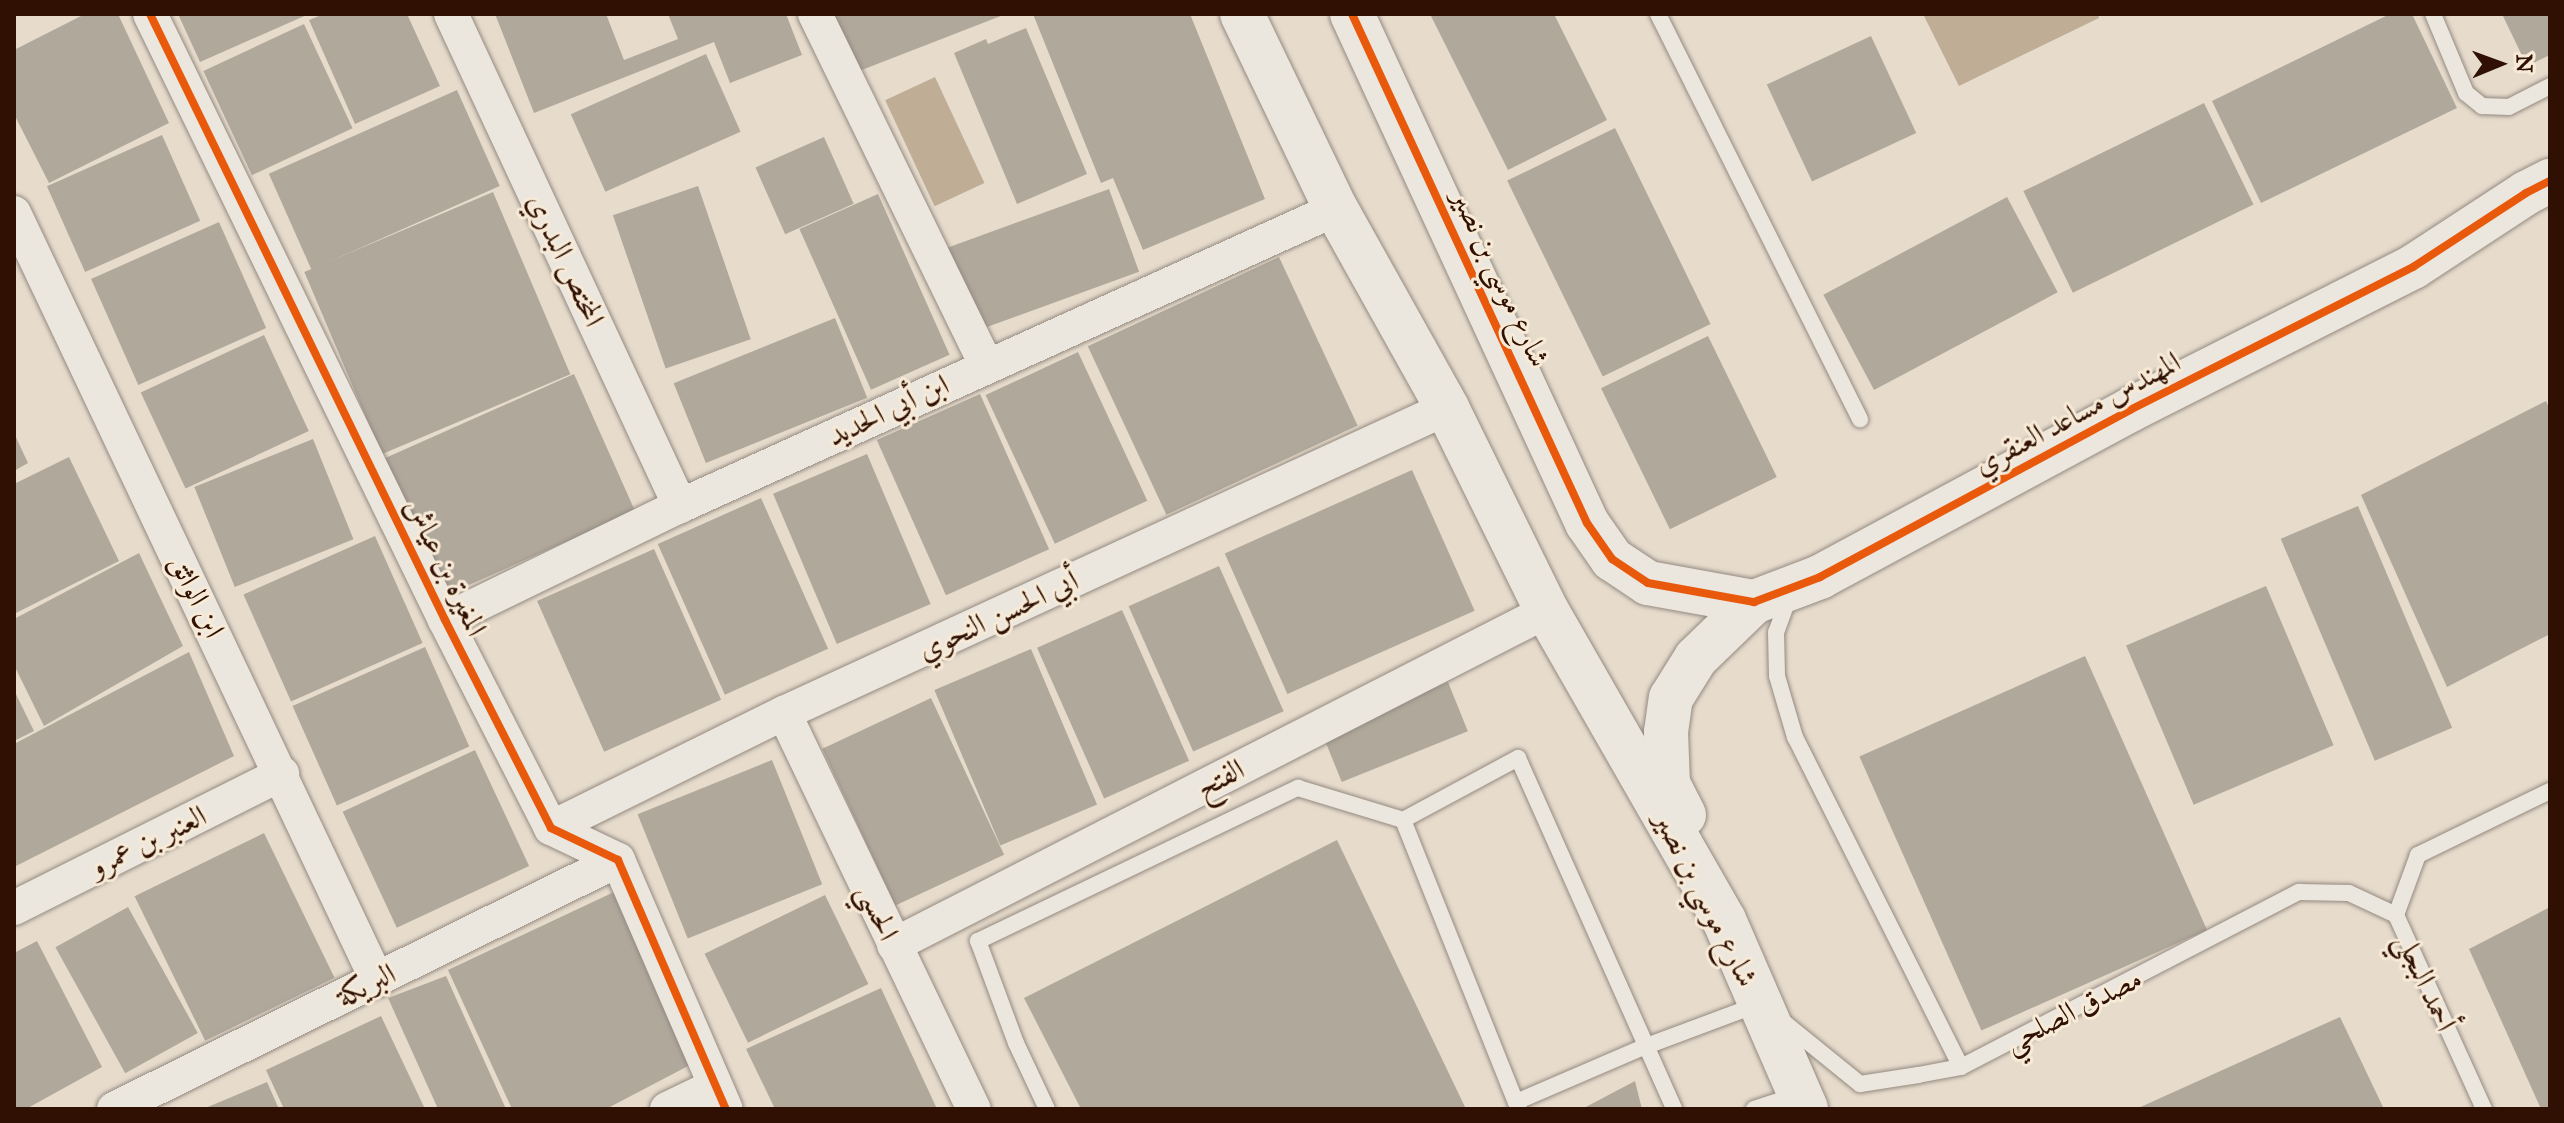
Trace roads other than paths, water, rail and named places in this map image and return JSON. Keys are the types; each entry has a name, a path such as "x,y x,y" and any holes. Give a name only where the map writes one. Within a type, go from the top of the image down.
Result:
{"street":[{"name":"المغيرة بن عياش","path":"150,14 445,620 551,828"},
{"name":"المختص البدري","path":"451,14 680,506"},
{"path":"815,14 986,365"},
{"name":"شارع موسي بن نصير","path":"1242,14 1336,209 1447,408 1547,611 1724,920 1802,1102"},
{"name":"شارع موسي بن نصير","path":"1352,14 1587,523 1612,559 1648,583 1773,596"},
{"name":"المهندس مساعد العنقري","path":"1724,920 1688,823 1668,784 1666,732 1671,698 1696,658 1773,596 2413,267 2526,193 2550,181"},
{"name":"ابن أبي الحديد","path":"445,620 680,506 1336,209"},
{"name":"ابن الواثق","path":"14,213 377,980"},
{"path":"2413,267 2550,215"},
{"name":"أبي الحسن النحوي","path":"551,828 784,713 1447,408"},
{"name":"الفتح","path":"894,945 1547,611"},
{"name":"الحسي","path":"784,713 974,1109"},
{"name":"العنبر بن عمرو","path":"14,908 282,774"},
{"path":"551,828 618,860 721,1098 667,1109"},
{"name":"البريكة","path":"114,1109 618,860"}],"lane":[{"path":"1658,14 1860,420"},
{"path":"2433,14 2466,93 2482,106 2509,107 2550,86"},
{"path":"1773,596 1777,676 1795,737 1961,1067"},
{"path":"1047,1109 1016,1043 978,941 1298,788 1403,820 1518,758 1674,1109"},
{"name":"أحمد البجلي","path":"2484,1109 2396,915 2418,855 2550,791"},
{"path":"1403,820 1518,1106 1644,1047 1760,1004"},
{"name":"مصدق الصلحي","path":"1760,1004 1860,1084 1961,1067 2299,892 2349,893 2396,915"},
{"path":"1754,1109 1802,1102"}]}
